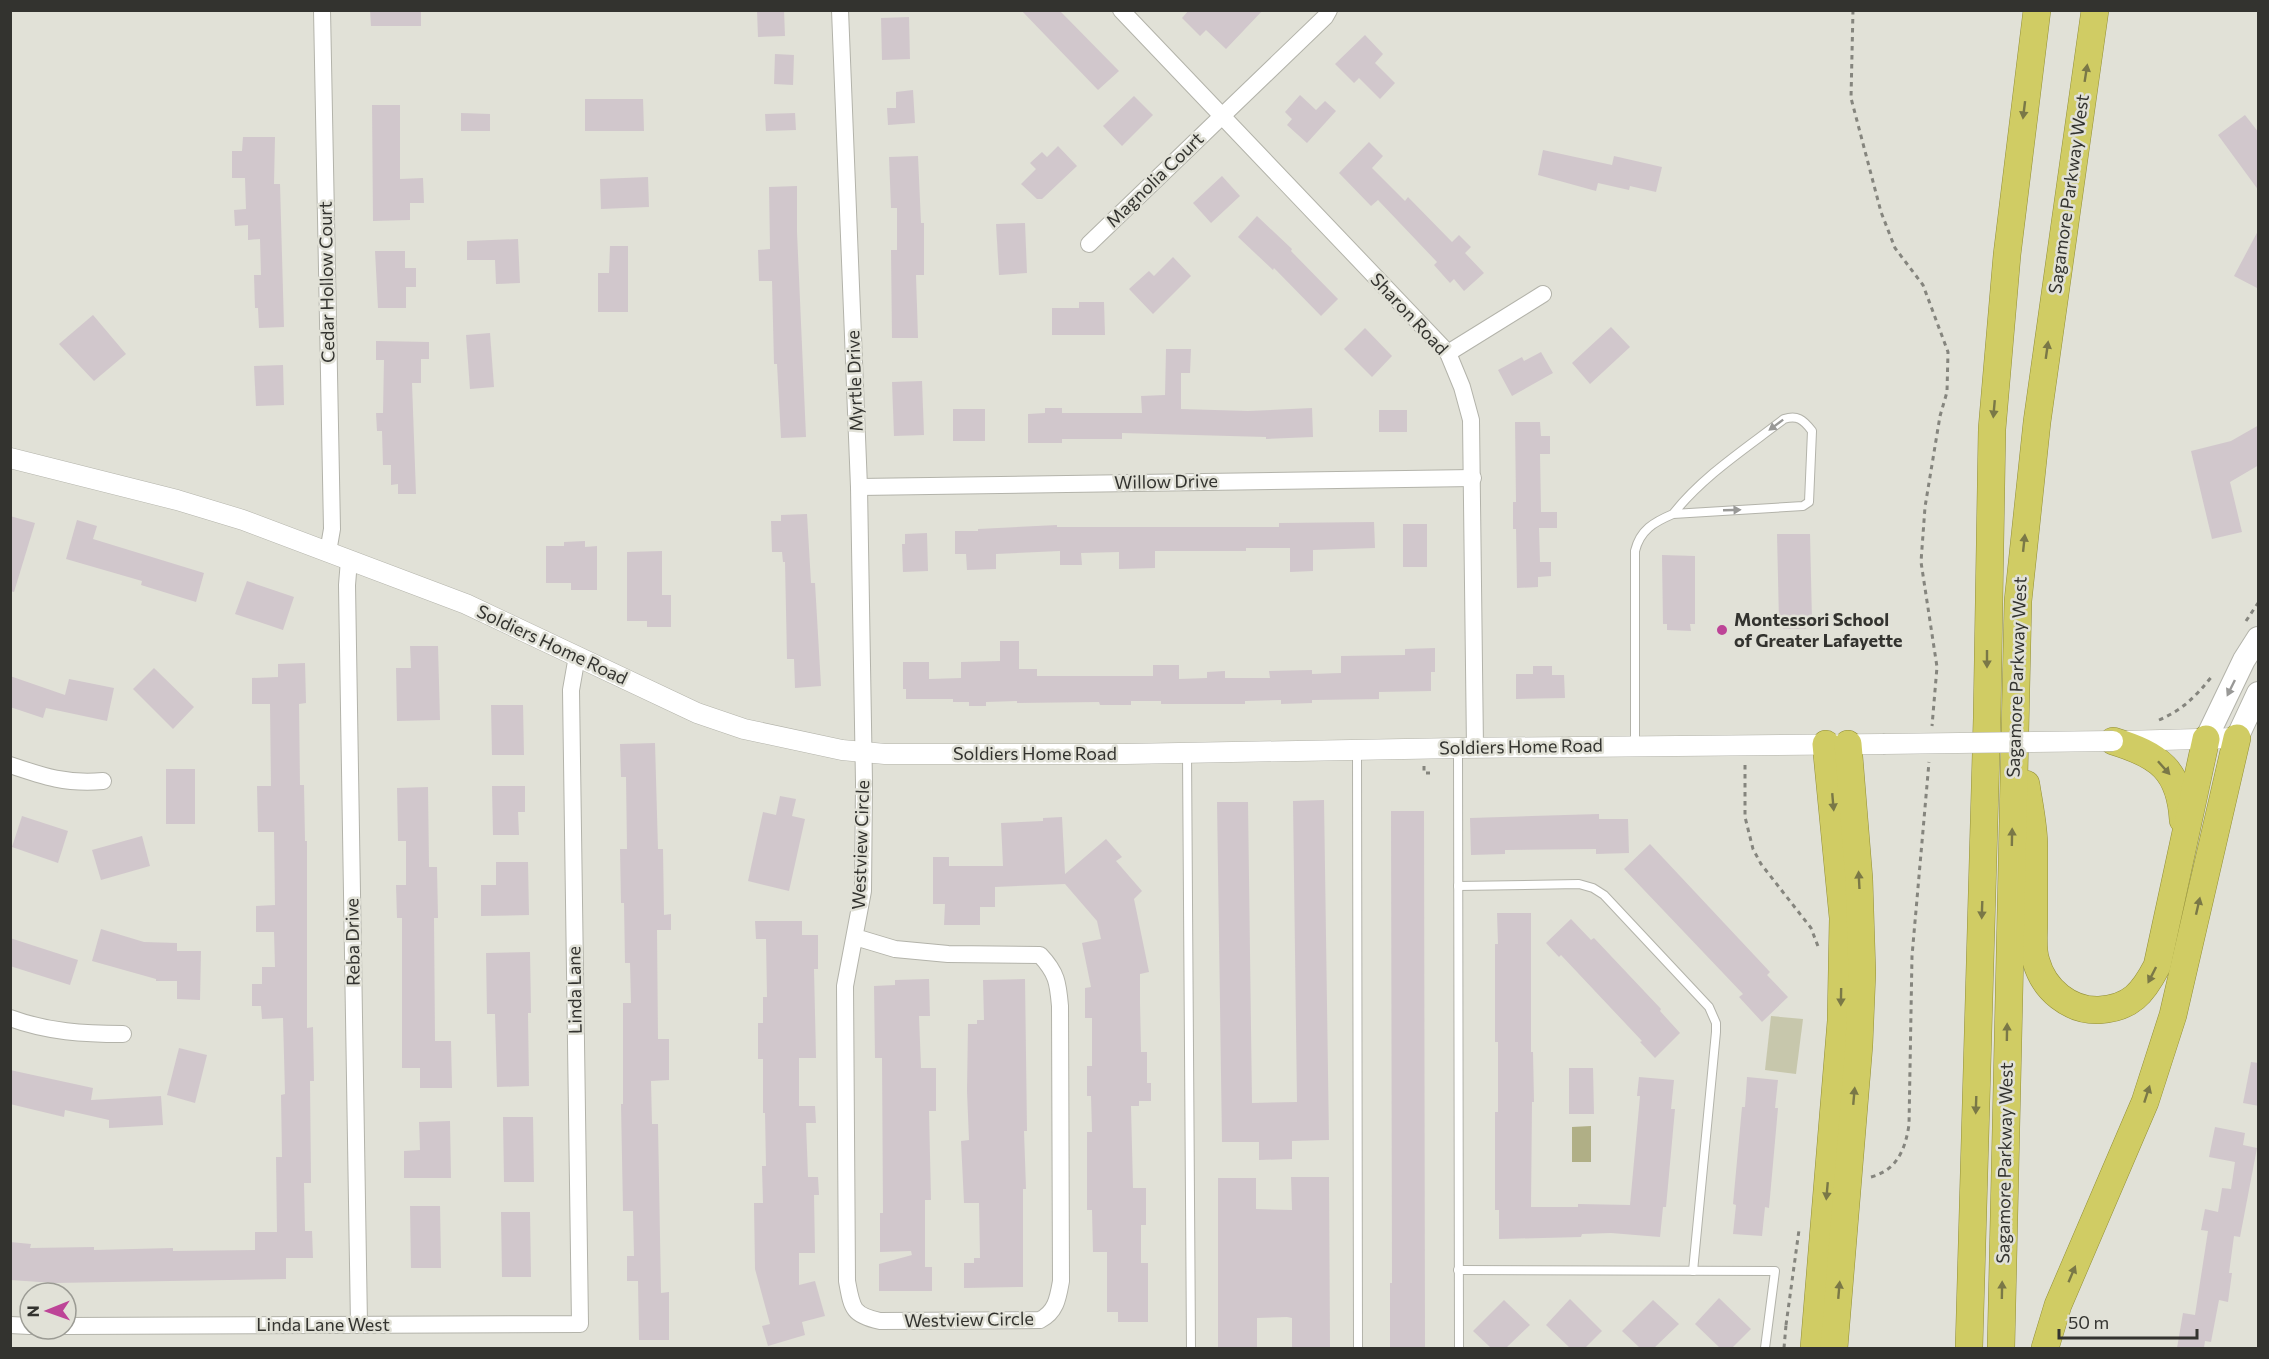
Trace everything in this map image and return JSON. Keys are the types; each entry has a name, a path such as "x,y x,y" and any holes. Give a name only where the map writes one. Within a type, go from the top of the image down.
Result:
{"highway":[{"name":"Sagamore Parkway West","path":"1970,1348 1992,429 2007,255 2037,10"},
{"name":"Sagamore Parkway West","path":"2001,1348 2018,602 2037,422 2095,10"},
{"path":"2015,716 2034,843 2036,960 2043,980 2058,995 2076,1008 2090,1010 2115,1009 2132,1000 2146,987 2157,966 2206,739"},
{"path":"2045,1348 2058,1305 2145,1102 2173,1015 2237,738"},
{"path":"2113,741 2141,750 2161,763 2176,782 2182,805 2184,836"},
{"path":"1814,1348 1841,1021 1843,930 1837,744"},
{"path":"1834,1348 1859,1045 1862,973 1859,879 1837,744"}],"main road":[{"path":"2206,739 2244,660 2259,638"},
{"path":"2237,738 2259,693"}],"street":[{"name":"Cedar Hollow Court","path":"322,10 332,517 328,552"},
{"name":"Myrtle Drive","path":"840,10 859,487 863,752"},
{"name":"Sharon Road","path":"1121,10 1448,352 1462,387 1471,420 1473,478 1467,748"},
{"name":"Magnolia Court","path":"1089,244 1325,17 1329,10"},
{"path":"1448,352 1543,294"},
{"name":"Soldiers Home Road","path":"10,458 243,519 466,604 697,713 744,729 822,746 863,752 1187,753 2237,738"},
{"name":"Willow Drive","path":"859,487 1473,478"},
{"name":"Reba Drive","path":"349,560 347,585 359,1324"},
{"name":"Linda Lane","path":"577,656 571,690 580,1324"},
{"name":"Westview Circle","path":"855,937 895,949 948,954 1040,955 1052,968 1058,983 1060,1006 1060,1281 1057,1300 1050,1315 1040,1320 880,1321 862,1318 855,1312 848,1281 845,986 863,891 863,752"},
{"path":"10,765 48,778 79,783 103,781"},
{"path":"10,1018 28,1025 69,1033 123,1034"},
{"name":"Linda Lane West","path":"78,1326 580,1324"}],"lane":[{"path":"1635,746 1635,551 1637,541 1643,532 1655,522 1673,514 1803,506 1809,502 1812,430 1800,418 1793,416 1784,419 1706,479 1673,514"},
{"path":"1459,1348 1458,886 1467,748"},
{"path":"1357,750 1358,1348"},
{"path":"1187,753 1191,1348"},
{"path":"1458,886 1579,884 1593,888 1604,895 1709,1007 1716,1023 1716,1032 1693,1271"},
{"path":"1458,1270 1775,1271 1765,1348"}],"path":[{"path":"1853,10 1851,98 1881,212 1896,249 1923,285 1948,352 1947,392 1940,416 1924,507 1921,562 1937,667 1931,736"},
{"path":"2158,721 2179,711 2217,670"},
{"path":"1863,1178 1888,1171 1906,1147 1909,1125 1911,956 1929,760"},
{"path":"1745,770 1745,817 1753,849 1761,864 1811,928 1822,958"},
{"path":"1786,1325 1800,1222"},
{"path":"1775,1271 1785,1272 1791,1282 1784,1348"}],"green space":[{"path":"1771,1016 1803,1019 1796,1074 1765,1070"}],"shaded area":[{"path":"1591,1126 1591,1162 1572,1162 1572,1127"}],"building":[{"path":"370,10 421,10 421,26 371,26"},
{"path":"757,10 784,10 785,36 758,37"},
{"path":"1021,10 1059,10 1119,71 1098,90"},
{"path":"1189,10 1263,10 1226,49 1206,30 1200,36 1182,18"},
{"path":"909,17 910,59 882,60 881,18"},
{"path":"1365,35 1383,54 1375,63 1395,83 1380,99 1359,78 1354,83 1335,64"},
{"path":"775,54 794,55 793,85 774,84"},
{"path":"913,90 915,123 888,125 887,108 896,108 896,92"},
{"path":"1300,95 1316,110 1325,101 1336,111 1307,143 1287,125 1292,119 1285,112"},
{"path":"1134,96 1153,115 1122,146 1103,126"},
{"path":"585,99 643,99 644,131 585,131"},
{"path":"372,105 400,105 400,179 423,178 424,203 410,203 410,220 373,221"},
{"path":"461,113 490,114 490,131 461,131"},
{"path":"795,113 796,130 766,131 765,114"},
{"path":"2245,115 2259,133 2259,191 2218,135"},
{"path":"243,137 275,137 274,184 280,184 284,327 259,328 258,308 255,308 254,275 261,275 260,239 248,240 248,225 235,226 234,210 246,209 245,178 232,178 232,151 242,151"},
{"path":"1369,142 1383,156 1372,168 1405,201 1408,197 1452,242 1459,235 1471,247 1465,253 1484,273 1464,291 1454,279 1450,283 1434,265 1437,262 1378,200 1371,206 1339,173"},
{"path":"1058,146 1077,166 1042,199 1037,199 1021,184 1036,169 1030,163 1042,152 1047,157"},
{"path":"1543,150 1612,165 1614,156 1662,167 1656,192 1630,186 1629,190 1598,183 1596,191 1538,175"},
{"path":"918,156 921,223 924,223 924,275 916,275 918,338 892,338 891,250 897,250 897,208 891,208 889,157"},
{"path":"1222,176 1240,196 1211,223 1193,203"},
{"path":"648,177 649,207 601,209 600,179"},
{"path":"797,186 806,437 781,438 777,364 774,364 772,281 759,281 758,250 770,249 769,187"},
{"path":"1257,216 1292,249 1291,251 1338,299 1321,316 1274,268 1273,270 1238,237"},
{"path":"1025,223 1027,273 999,275 996,224"},
{"path":"2259,229 2259,289 2234,276"},
{"path":"518,239 520,283 496,284 495,260 467,260 467,241"},
{"path":"610,246 628,246 628,312 598,312 598,273 609,273"},
{"path":"375,251 405,251 405,268 416,268 416,287 406,287 406,308 378,308"},
{"path":"1173,257 1191,276 1153,314 1129,289 1149,271 1154,276"},
{"path":"1079,302 1104,302 1105,335 1052,335 1052,308 1079,308"},
{"path":"93,315 126,354 94,381 59,344"},
{"path":"1611,327 1630,347 1590,384 1572,363"},
{"path":"1365,328 1392,356 1372,377 1344,349"},
{"path":"490,333 494,387 470,389 466,335"},
{"path":"376,341 429,342 429,359 421,359 421,383 412,383 416,494 398,494 398,484 391,485 391,465 383,465 382,431 377,431 376,413 383,413 384,360 376,360"},
{"path":"1166,349 1191,349 1190,373 1181,373 1181,409 1248,411 1312,408 1313,437 1266,439 1266,437 1122,433 1122,439 1062,439 1062,443 1028,443 1028,414 1045,413 1045,408 1062,408 1062,413 1142,413 1141,396 1165,395"},
{"path":"1541,352 1553,373 1512,396 1498,370 1522,357 1524,361"},
{"path":"283,365 284,405 256,406 254,366"},
{"path":"922,381 924,435 894,436 892,382"},
{"path":"953,409 985,409 985,441 953,441"},
{"path":"1379,410 1407,410 1407,432 1379,432"},
{"path":"1515,422 1540,422 1541,436 1550,436 1550,454 1540,454 1541,512 1557,512 1557,528 1539,528 1540,562 1551,562 1551,576 1538,577 1538,587 1517,588 1516,529 1513,529 1513,502 1516,502"},
{"path":"2259,425 2259,465 2230,482 2242,532 2212,539 2191,451 2231,441"},
{"path":"807,514 811,583 815,583 821,686 795,688 794,659 787,659 785,562 783,562 782,552 772,552 771,521 781,521 781,515"},
{"path":"10,516 35,523 14,592 10,591"},
{"path":"77,520 97,526 93,539 204,573 196,602 141,585 142,581 66,559"},
{"path":"1374,522 1375,548 1313,550 1313,571 1290,572 1290,548 1246,548 1246,551 1155,551 1155,568 1119,569 1119,552 1081,553 1082,565 1060,565 1060,551 996,554 996,569 967,570 966,554 955,554 955,531 978,531 978,529 1057,525 1057,527 1279,527 1279,523"},
{"path":"1403,524 1427,524 1427,567 1403,567"},
{"path":"927,533 928,571 903,572 902,544 905,544 905,534"},
{"path":"1777,534 1810,534 1812,621 1806,622 1806,629 1783,629 1783,621 1779,622"},
{"path":"585,541 585,547 597,546 597,590 571,590 571,583 546,583 546,546 564,546 564,542"},
{"path":"662,551 662,595 671,595 671,627 647,627 647,621 627,621 627,552"},
{"path":"1662,555 1695,556 1695,624 1690,624 1691,631 1667,630 1667,624 1663,624"},
{"path":"247,581 294,597 283,630 235,614"},
{"path":"1000,641 1019,641 1019,669 1037,669 1037,676 1153,676 1153,665 1179,665 1179,679 1207,678 1207,672 1225,671 1225,678 1270,678 1269,671 1312,670 1312,674 1341,673 1341,656 1405,655 1405,649 1435,648 1435,672 1431,672 1431,691 1379,692 1379,699 1312,700 1312,703 1281,704 1281,700 1245,701 1245,704 1161,704 1161,701 1131,701 1131,705 1100,705 1099,702 1017,703 1017,701 986,702 986,706 969,706 969,702 953,702 953,699 906,699 906,689 903,689 903,662 929,662 929,679 961,678 961,662 1000,661"},
{"path":"410,646 438,646 440,720 397,721 396,668 411,668"},
{"path":"305,663 306,703 299,704 300,785 304,785 305,841 307,841 307,1028 313,1027 314,1081 310,1081 311,1183 304,1183 305,1231 312,1231 313,1258 286,1258 286,1279 78,1283 10,1280 10,1242 31,1244 30,1248 255,1250 255,1232 277,1232 276,1157 282,1157 281,1095 285,1094 283,1018 262,1019 261,1006 252,1006 252,984 262,984 262,967 275,967 274,932 256,932 256,906 275,905 274,832 258,832 257,786 271,786 270,704 252,704 252,678 278,677 278,664"},
{"path":"1533,666 1552,666 1552,675 1564,675 1565,698 1516,699 1516,674 1533,674"},
{"path":"154,668 194,707 173,729 133,689"},
{"path":"10,676 65,695 69,679 114,688 107,721 46,708 43,718 10,707"},
{"path":"491,705 523,705 524,755 492,755"},
{"path":"655,743 658,849 663,849 664,915 671,914 671,930 657,930 658,1039 669,1039 669,1080 651,1081 652,1124 658,1124 661,1293 669,1292 669,1340 639,1340 638,1281 627,1281 627,1256 634,1256 633,1211 623,1211 621,1104 623,1104 623,1003 631,1003 630,963 625,963 624,903 621,903 620,849 627,849 626,777 621,777 620,744"},
{"path":"166,769 195,769 195,824 166,824"},
{"path":"492,786 525,786 525,812 518,812 519,835 493,835"},
{"path":"428,787 429,867 437,867 438,918 434,918 435,1041 451,1041 452,1088 420,1088 420,1068 402,1068 402,918 397,918 396,885 406,885 406,841 398,841 397,788"},
{"path":"780,796 796,799 792,816 805,819 789,891 748,881 763,812 776,815"},
{"path":"1324,800 1329,1140 1292,1141 1292,1159 1259,1160 1259,1142 1222,1142 1217,802 1248,802 1252,1103 1297,1102 1293,801"},
{"path":"1391,811 1424,811 1425,1348 1390,1348 1390,1283 1392,1283"},
{"path":"1599,814 1599,819 1628,819 1629,853 1596,854 1596,849 1505,850 1505,854 1471,855 1470,818"},
{"path":"22,816 68,831 58,863 12,847"},
{"path":"1062,817 1065,874 1106,839 1122,857 1116,861 1142,891 1134,899 1149,972 1140,974 1140,1003 1141,1052 1147,1052 1147,1083 1151,1083 1151,1101 1139,1101 1139,1106 1131,1106 1133,1188 1146,1188 1146,1225 1141,1225 1141,1263 1148,1263 1148,1322 1118,1322 1118,1312 1107,1312 1107,1252 1093,1252 1092,1210 1087,1210 1087,1132 1092,1132 1091,1096 1087,1096 1087,1066 1092,1066 1092,1018 1085,1018 1085,988 1091,987 1082,943 1101,939 1097,921 1065,884 995,887 995,907 980,907 980,925 944,925 945,904 933,904 933,857 949,857 949,866 1003,866 1001,823 1043,821 1043,818"},
{"path":"142,836 150,866 101,880 92,850"},
{"path":"1650,844 1770,972 1767,975 1788,997 1762,1022 1739,997 1743,994 1624,869"},
{"path":"496,862 528,862 529,915 481,916 481,885 496,885"},
{"path":"1497,913 1531,913 1531,1052 1533,1052 1534,1102 1532,1102 1531,1207 1578,1207 1578,1204 1630,1205 1640,1096 1637,1096 1639,1077 1674,1080 1671,1109 1675,1109 1666,1207 1663,1207 1660,1237 1611,1233 1582,1234 1581,1237 1499,1239 1499,1210 1495,1210 1495,1112 1498,1112 1498,1042 1495,1042"},
{"path":"1571,919 1591,940 1594,938 1661,1009 1660,1011 1680,1033 1655,1058 1640,1042 1642,1041 1561,955 1559,957 1546,943"},
{"path":"755,921 802,921 802,935 818,935 818,969 814,969 816,1058 799,1058 799,1106 815,1106 816,1123 806,1123 808,1177 818,1177 819,1195 814,1195 815,1253 799,1253 799,1285 815,1281 825,1316 802,1322 805,1335 768,1346 762,1326 770,1324 755,1269 754,1203 763,1203 762,1166 766,1166 763,1059 758,1059 758,1023 763,1023 763,997 767,997 766,939 756,939"},
{"path":"101,929 144,942 177,943 177,951 201,951 200,1000 177,999 177,981 156,981 156,979 92,961"},
{"path":"10,938 78,960 70,985 10,966"},
{"path":"530,952 529,1086 497,1087 495,1014 487,1014 486,953"},
{"path":"929,979 930,1016 919,1016 921,1068 936,1068 936,1111 929,1111 931,1200 925,1200 925,1267 932,1267 932,1291 879,1291 879,1264 912,1255 911,1251 880,1252 880,1213 883,1213 882,1058 875,1058 874,986 895,985 895,980"},
{"path":"1025,979 1027,1131 1024,1131 1026,1189 1023,1189 1023,1287 964,1288 964,1263 974,1263 974,1258 980,1258 979,1203 964,1203 961,1141 969,1140 968,1024 977,1024 977,1020 984,1020 983,980"},
{"path":"179,1048 207,1055 195,1103 167,1095"},
{"path":"2251,1062 2259,1063 2259,1106 2243,1103"},
{"path":"1569,1068 1593,1068 1594,1114 1569,1114"},
{"path":"10,1070 93,1088 91,1100 161,1096 163,1125 109,1128 109,1120 65,1110 64,1117 10,1104"},
{"path":"1747,1077 1778,1080 1775,1108 1778,1108 1769,1208 1765,1207 1762,1236 1733,1234 1736,1205 1733,1204"},
{"path":"503,1117 533,1117 534,1182 504,1182"},
{"path":"450,1121 451,1178 404,1178 404,1151 420,1150 419,1122"},
{"path":"2215,1127 2245,1133 2243,1145 2257,1148 2240,1237 2234,1236 2228,1302 2219,1300 2211,1342 2205,1341 2204,1348 2177,1348 2183,1313 2195,1315 2208,1231 2201,1230 2205,1209 2218,1212 2222,1188 2231,1189 2235,1162 2209,1157"},
{"path":"1291,1177 1329,1177 1330,1348 1292,1348 1292,1318 1287,1317 1257,1318 1257,1348 1218,1348 1218,1178 1256,1178 1256,1209 1292,1210"},
{"path":"410,1206 440,1206 441,1268 411,1268"},
{"path":"501,1212 530,1212 531,1277 502,1277"},
{"path":"1719,1298 1751,1329 1732,1348 1720,1348 1695,1324"},
{"path":"1570,1299 1602,1331 1585,1348 1570,1348 1546,1325"},
{"path":"1504,1300 1530,1325 1506,1348 1491,1348 1473,1331"},
{"path":"1653,1300 1679,1324 1654,1348 1640,1348 1622,1331"}],"place":[{"name":"Montessori School of Greater Lafayette","path":"1722,630"}]}
